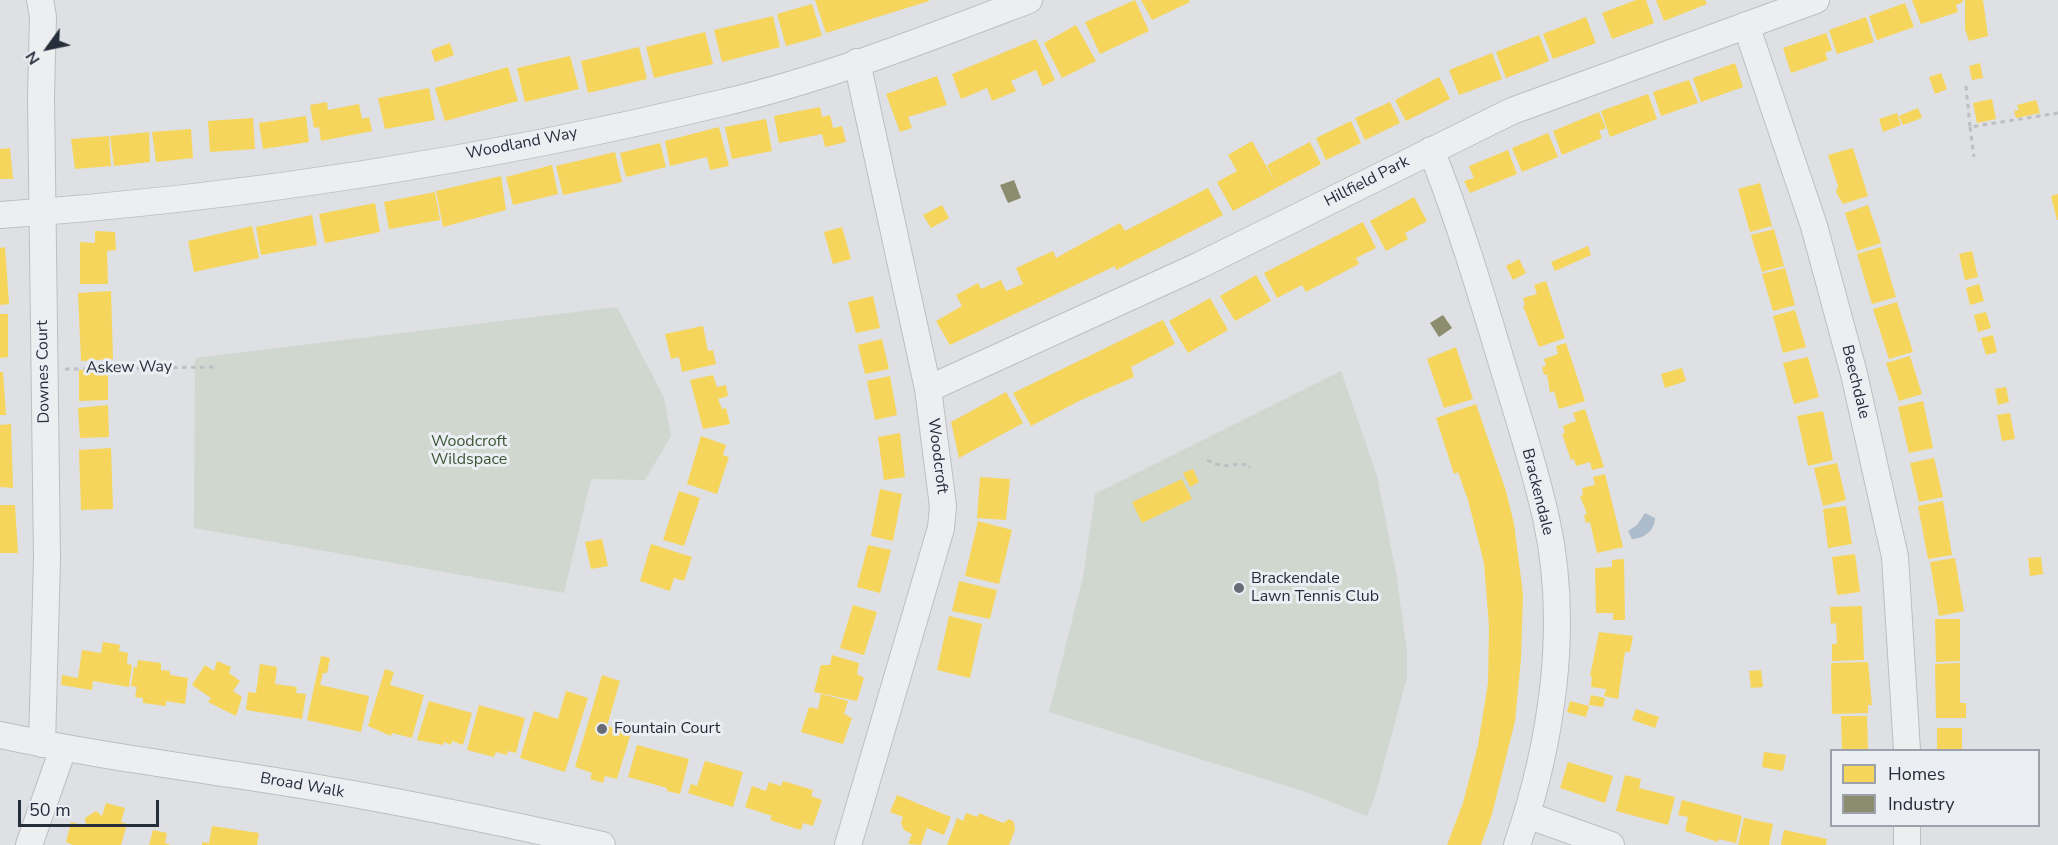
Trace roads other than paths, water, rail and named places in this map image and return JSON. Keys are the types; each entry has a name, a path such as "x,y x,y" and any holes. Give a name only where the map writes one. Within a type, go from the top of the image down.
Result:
{"street":[{"name":"Downes Court","path":"29,845 52,747 44,369 45,212 41,96 43,17 40,0"},
{"name":"Woodland Way","path":"0,215 339,179 565,136 724,102 857,62 1029,0"},
{"name":"Hillfield Park","path":"928,389 1198,266 1431,150 1558,92 1816,0"},
{"name":"Beechdale","path":"1746,25 1814,226 1854,374 1894,557 1907,749"},
{"name":"Woodcroft","path":"848,845 940,528 943,506 928,389 857,62"},
{"name":"Brackendale","path":"1431,150 1489,318 1546,519 1554,580 1556,644 1546,731 1527,815 1517,845"},
{"name":"Broad Walk","path":"0,735 52,747 283,782 516,825 602,845"},
{"path":"1527,815 1611,845"},
{"path":"1907,827 1907,845"}],"water":[{"path":"1645,513 1655,518 1651,530 1645,536 1632,539 1628,531 1637,525"}],"place":[{"name":"Brackendale Lawn Tennis Club","path":"1239,588"},
{"name":"Fountain Court","path":"602,729"}],"park label":[{"name":"Woodcroft Wildspace","path":"469,451"}]}
